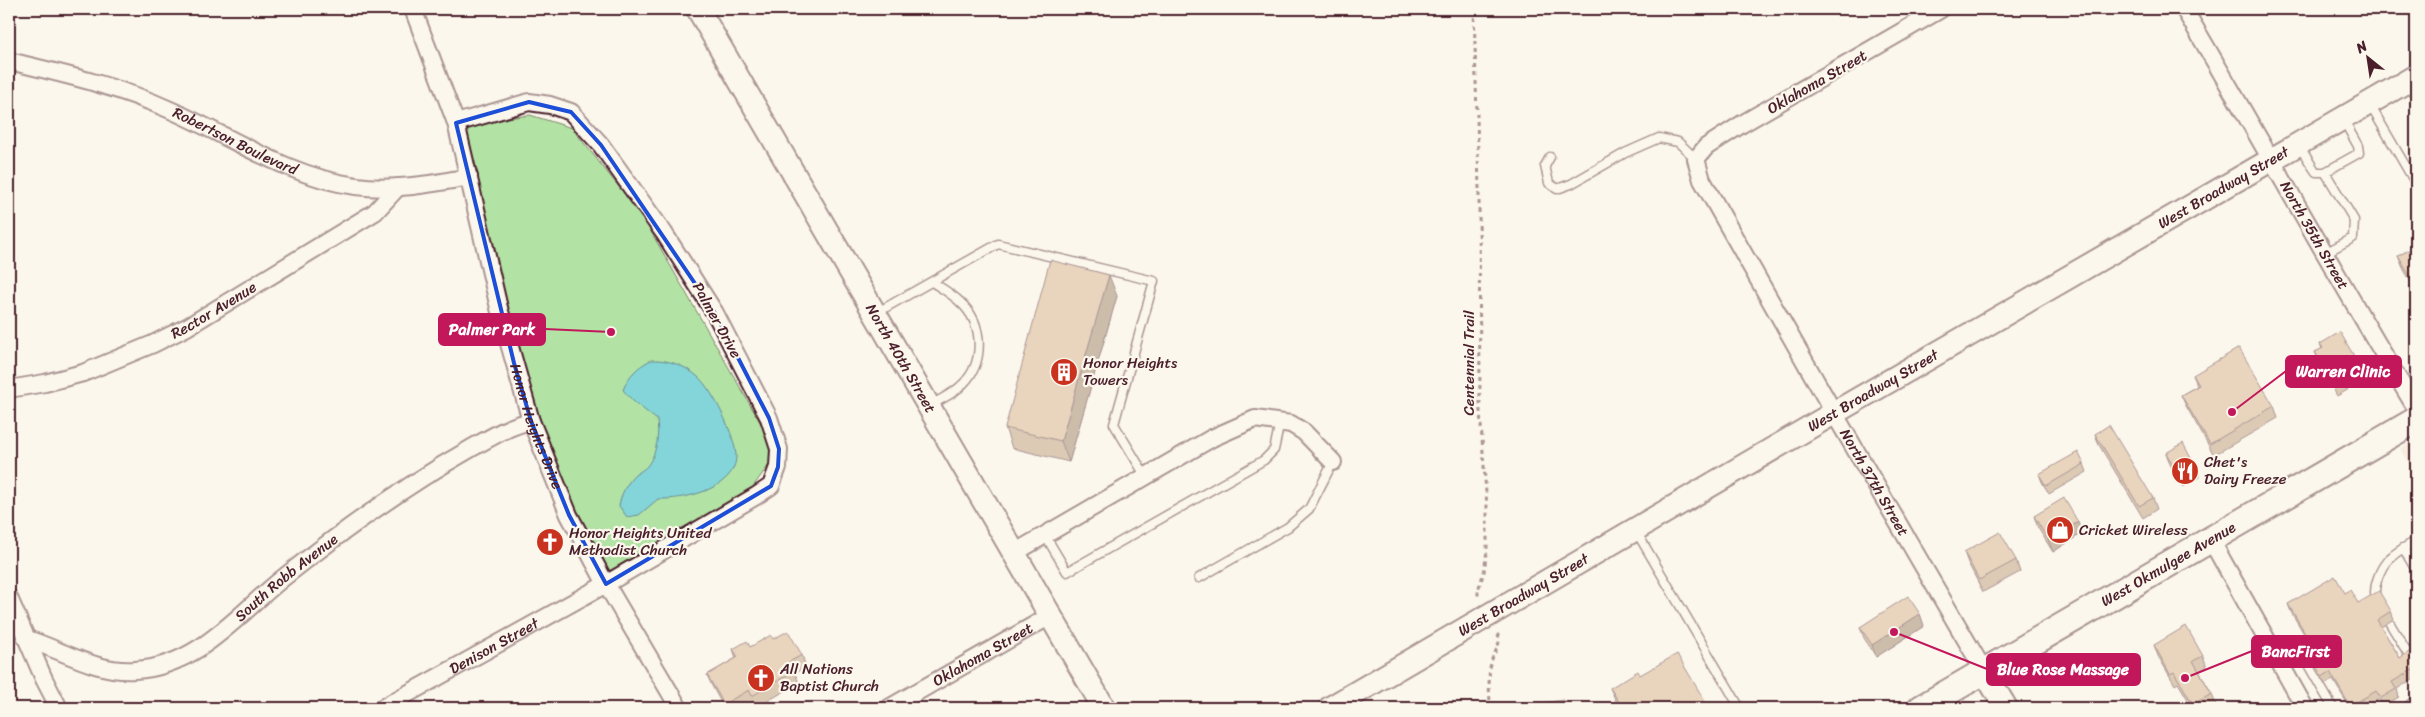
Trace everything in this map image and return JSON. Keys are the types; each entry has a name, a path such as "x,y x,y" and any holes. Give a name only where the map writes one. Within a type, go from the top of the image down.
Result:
{"main road":[{"name":"West Okmulgee Avenue","path":"1921,708 2416,420"}],"street":[{"name":"Honor Heights Drive","path":"413,9 456,123 499,308 531,421 569,515 606,584 679,708"},
{"name":"North 40th Street","path":"698,9 1104,708"},
{"name":"Oklahoma Street","path":"1696,159 1706,146 1941,9"},
{"name":"North 35th Street","path":"2184,9 2272,158 2358,312 2416,408"},
{"name":"Robertson Boulevard","path":"9,61 104,85 168,108 286,166 356,186 398,188 469,177"},
{"name":"West Broadway Street","path":"1330,708 2272,158 2415,79"},
{"name":"Palmer Drive","path":"456,123 529,102 550,105 571,112 581,121 601,145 669,241 715,313 769,418 779,449 778,467 771,486 606,584"},
{"name":"North 37th Street","path":"1696,159 1702,180 1834,413 1984,671"},
{"name":"Rector Avenue","path":"9,389 45,383 83,373 114,362 187,327 376,212 398,188"},
{"path":"1014,553 1212,438 1255,418 1291,424 1304,432 1333,462"},
{"name":"South Robb Avenue","path":"27,639 81,660 118,670 161,667 179,660 224,630 282,579 396,496 450,460 514,425 531,421"},
{"path":"2211,540 2305,708"},
{"name":"Denison Street","path":"382,708 606,584"},
{"path":"9,598 59,708"},
{"name":"Oklahoma Street","path":"900,706 1050,616"},
{"path":"1984,671 2006,708"}],"lane":[{"path":"2369,103 2416,184"},
{"path":"2298,144 2316,172 2326,172 2360,153 2343,118"},
{"path":"1550,156 1545,166 1549,183 1556,189 1570,184 1625,153 1659,138 1678,142 1696,159"},
{"path":"2325,253 2353,238 2354,220 2326,172"},
{"path":"874,314 998,244 1154,281 1114,424 1146,477"},
{"path":"928,407 963,385 977,365 979,340 975,324 961,303 932,282"},
{"path":"1045,535 1067,572 1264,460 1274,450 1280,422"},
{"path":"1198,578 1288,527 1309,509 1333,462"},
{"path":"1635,530 1740,708"},
{"path":"2377,601 2374,595 2374,588 2388,559 2416,540"},
{"path":"2403,548 2416,570"},
{"path":"2389,622 2412,660"},
{"path":"2275,654 2293,651 2303,656 2333,708"},
{"path":"2406,708 2416,699"}],"path":[{"name":"Centennial Trail","path":"1474,9 1480,189 1480,411 1487,507 1486,557 1484,572 1478,590 1479,601 1498,635 1499,648 1493,657 1489,672 1490,708"}],"highlighted area":[{"path":"529,102 571,112 601,145 715,313 769,418 779,449 778,467 771,486 606,584 569,515 531,421 514,363 456,123"}],"shaded area":[{"path":"2416,440 2416,476 2400,449"}],"green space":[{"path":"530,115 572,128 642,216 772,443 771,462 749,492 606,573 572,505 554,460 523,367 465,130 486,121"}],"water":[{"path":"651,360 669,362 681,366 692,372 703,382 710,391 728,426 736,458 733,469 727,478 717,485 694,495 658,499 639,515 627,517 619,506 621,497 632,478 647,466 651,460 657,444 658,426 657,420 633,401 623,390 634,372"}],"building":[{"path":"2416,246 2416,297 2410,286 2414,283 2398,256"},
{"name":"Honor Heights Towers","path":"1050,260 1109,275 1061,441 1005,428"},
{"path":"2340,332 2361,368 2333,384 2315,352 2323,348 2320,344"},
{"path":"2239,348 2274,406 2210,444 2181,395 2199,385 2193,375"},
{"path":"2109,425 2153,498 2139,506 2095,434"},
{"path":"2183,443 2195,466 2179,475 2166,453"},
{"path":"2078,452 2084,464 2046,486 2039,474"},
{"path":"2064,498 2078,522 2048,540 2034,516"},
{"path":"2000,532 2016,560 1979,580 1964,552"},
{"path":"2335,576 2345,593 2350,590 2358,603 2379,591 2391,611 2377,620 2400,658 2412,650 2416,657 2416,668 2392,682 2396,689 2381,698 2376,691 2350,706 2330,672 2322,677 2314,662 2320,658 2288,604"},
{"path":"1908,596 1920,614 1872,645 1860,627"},
{"path":"2186,626 2203,656 2193,661 2212,694 2193,704 2174,672 2170,674 2154,645"},
{"name":"All Nations Baptist Church","path":"788,631 802,655 789,662 794,671 752,696 749,690 724,704 707,675 738,657 733,649 747,641 750,647 771,635 773,639"},
{"path":"1677,654 1709,708 1623,708 1610,688 1638,671 1640,675"},
{"path":"1564,700 1565,708 1528,708 1527,705"}],"place":[{"name":"Palmer Park","path":"611,332"},
{"name":"Honor Heights Towers","path":"1064,372"},
{"name":"Warren Clinic","path":"2232,412"},
{"name":"Chet's Dairy Freeze","path":"2185,471"},
{"name":"Cricket Wireless","path":"2060,530"},
{"name":"Honor Heights United Methodist Church","path":"550,542"},
{"name":"Blue Rose Massage","path":"1894,632"},
{"name":"All Nations Baptist Church","path":"761,678"},
{"name":"BancFirst","path":"2185,678"}]}
